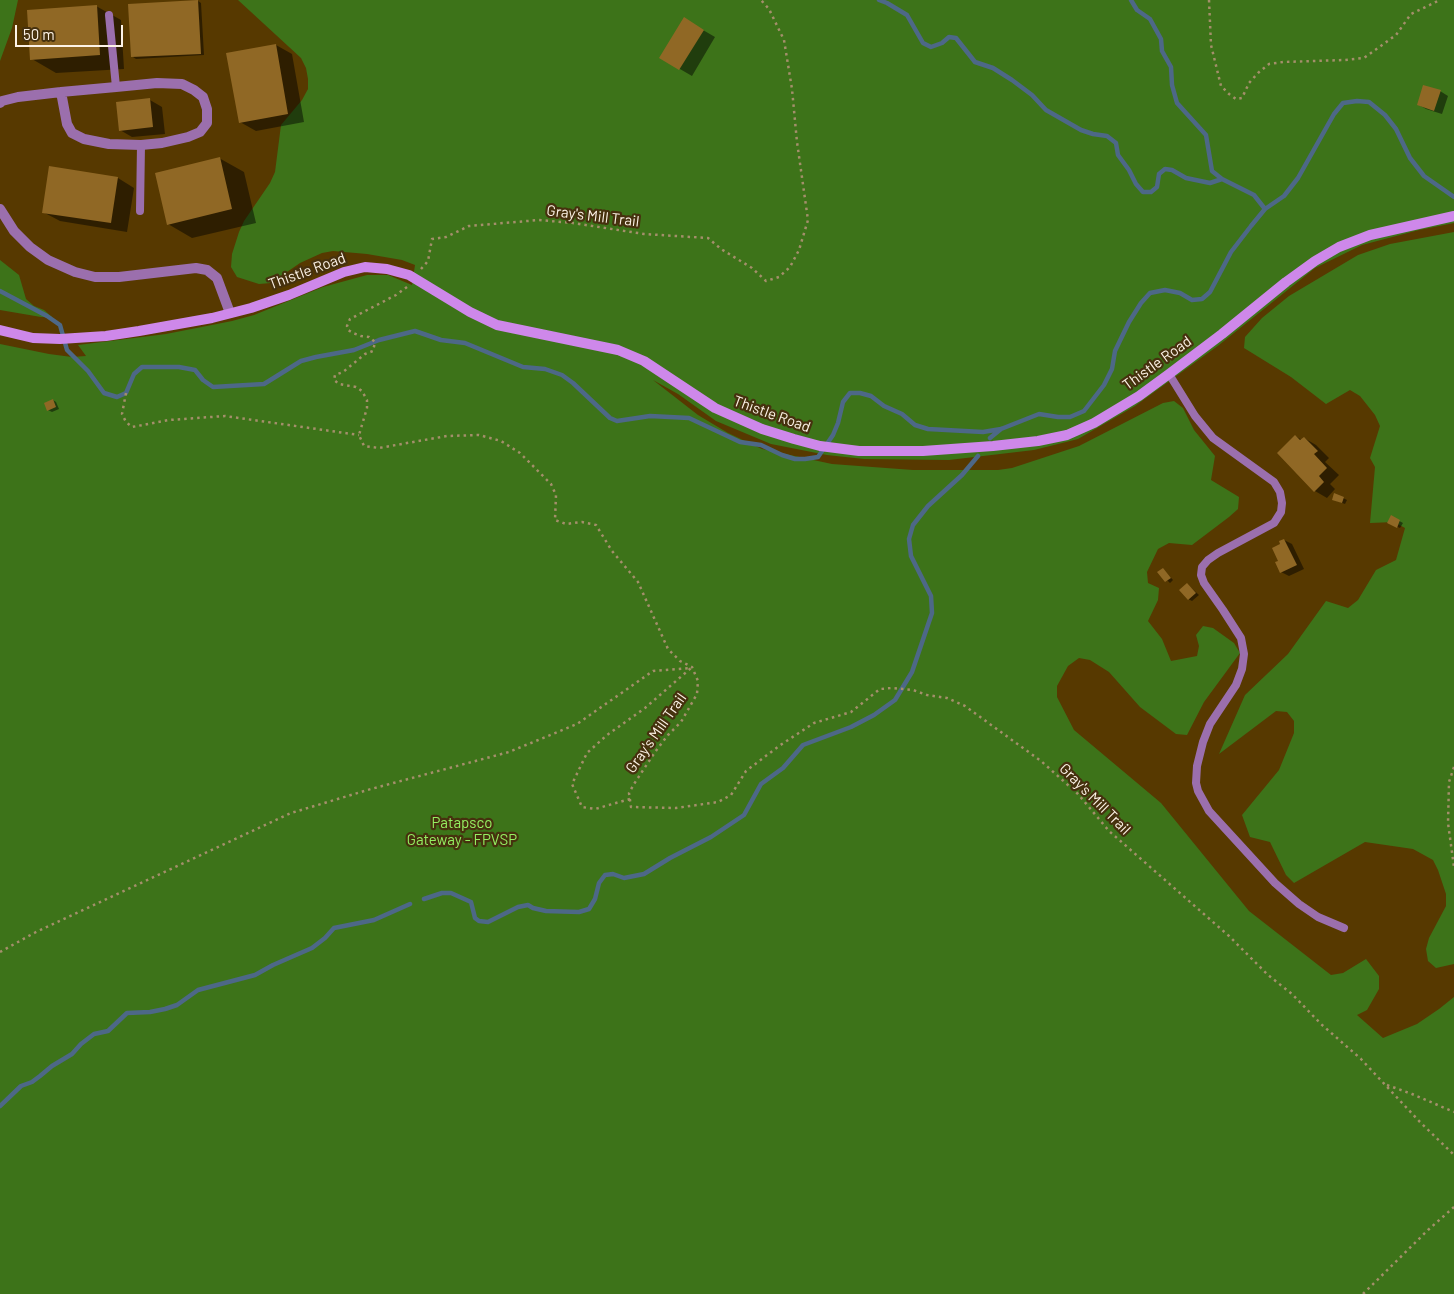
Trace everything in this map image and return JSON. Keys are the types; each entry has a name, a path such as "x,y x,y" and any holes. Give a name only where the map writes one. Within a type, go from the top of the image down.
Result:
{"street":[{"path":"0,103 18,97 61,92 157,83 182,84 203,97 207,109 207,123 200,132 188,138 141,145 109,144 84,139 72,133 66,124 61,92"},
{"path":"0,209 14,231 30,247 48,260 75,272 95,277 119,277 196,268 207,270 217,278 230,313"},
{"name":"Thistle Road","path":"0,330 33,338 66,339 138,331 230,313 289,295 344,272 365,267 387,269 409,275 470,312 497,325 618,350 644,361 716,408 738,420 820,446 859,451 923,451 993,446 1038,441 1067,435 1094,423 1139,396 1222,334 1286,282 1315,261 1339,247 1370,235 1454,216"}],"lane":[{"path":"109,15 116,87"},
{"path":"140,211 141,145"},
{"path":"1169,374 1195,416 1213,438 1274,482 1280,492 1282,503 1274,523 1218,553 1202,567 1201,575 1204,583 1240,638 1244,654 1242,669 1236,684 1210,724 1203,742 1197,766 1196,783 1198,791 1209,811 1275,883 1312,913 1344,928"}],"path":[{"name":"Gray's Mill Trail","path":"359,435 367,408 367,400 362,391 356,387 340,384 334,380 335,375 343,372 355,361 373,351 375,342 370,337 361,336 348,330 347,326 350,319 406,288 428,261 432,239 446,237 469,226 539,220 573,223 644,234 708,238 721,249 752,268 766,281 780,277 790,267 799,250 808,220 784,40 769,10 761,0"},
{"path":"1209,0 1212,45 1222,86 1228,94 1236,99 1242,98 1253,78 1269,64 1364,58 1396,34 1411,14 1440,0"},
{"path":"126,393 122,414 126,422 132,426 169,420 225,416 359,435 364,446 379,448 447,436 479,435 501,441 520,453 551,484 556,495 555,520 566,524 582,522 596,525 612,551 638,582 668,649 680,661 692,668"},
{"name":"Gray's Mill Trail","path":"692,668 698,681 697,694 681,722 668,735 645,766 629,793 631,807 676,808 718,802 730,795 746,771 780,746 814,723 851,712 880,689 913,690 927,695 948,698 966,706 1041,762 1078,794 1109,831 1229,936 1268,975 1292,994 1321,1024 1361,1059 1385,1085 1454,1112"},
{"path":"630,800 595,808 582,807 572,784 586,753 607,735 645,708 692,668"},
{"path":"0,952 36,932 291,813 398,781 509,752 577,724 653,671 692,668"},
{"path":"1454,767 1449,782 1448,822 1454,867"},
{"path":"1385,1085 1454,1155"},
{"path":"1363,1294 1428,1230 1454,1208"}],"green space":[{"path":"0,0 18,0 12,28 0,61"},
{"name":"Patapsco Gateway - FPVSP","path":"238,0 1454,0 1454,223 1362,245 1315,268 1219,345 1135,406 1078,439 1034,450 949,460 864,459 827,455 771,444 716,421 678,394 653,380 698,415 728,433 762,449 832,464 913,470 998,470 1012,468 1079,446 1163,403 1174,401 1183,408 1194,430 1215,456 1211,480 1239,497 1238,509 1192,545 1169,543 1158,549 1147,572 1148,583 1159,588 1158,600 1148,621 1162,639 1171,661 1197,656 1199,646 1196,635 1203,626 1213,628 1234,643 1240,653 1204,702 1187,735 1176,734 1140,707 1109,672 1090,660 1079,658 1068,666 1057,686 1057,697 1074,730 1161,803 1249,911 1331,975 1343,973 1366,959 1379,976 1379,989 1367,1010 1357,1015 1383,1038 1417,1024 1454,997 1454,1294 0,1294 0,344 49,354 72,357 86,356 78,345 166,334 232,321 254,315 323,287 367,275 388,275 412,285 415,265 402,260 367,254 333,251 322,253 300,263 271,283 259,284 237,277 231,267 232,254 239,232 275,172 281,125 302,100 308,89 306,68 301,58"},
{"path":"1454,232 1454,964 1436,968 1428,961 1426,949 1429,938 1446,906 1446,894 1433,860 1413,849 1365,842 1294,883 1286,875 1270,842 1250,837 1242,815 1279,770 1294,733 1294,721 1287,712 1276,711 1219,754 1245,695 1288,654 1326,601 1348,608 1358,600 1376,570 1396,560 1405,528 1394,522 1370,523 1375,467 1370,458 1380,426 1375,415 1360,396 1350,390 1326,404 1291,377 1244,348 1245,337 1262,318 1289,296 1358,255 1390,244"},
{"path":"0,260 19,275 26,299 52,317 0,310"}],"building":[{"path":"198,0 201,54 131,57 128,4"},
{"path":"97,5 100,55 30,60 27,10"},
{"path":"684,17 704,30 679,70 659,58"},
{"path":"276,44 288,114 239,123 226,53"},
{"path":"1423,85 1441,90 1434,111 1417,105"},
{"path":"150,98 153,127 119,131 116,102"},
{"path":"220,157 232,209 167,225 155,173"},
{"path":"49,166 118,177 111,223 42,213"},
{"path":"53,399 56,407 47,411 44,403"},
{"path":"1295,435 1300,440 1304,437 1318,451 1314,454 1327,468 1319,476 1324,482 1314,492 1277,453"},
{"path":"1334,493 1344,497 1342,503 1332,500"},
{"path":"1391,515 1400,520 1397,528 1387,523"},
{"path":"1284,539 1297,565 1280,573 1275,562 1278,561 1272,548 1280,544 1279,541"},
{"path":"1163,568 1171,578 1165,582 1157,572"},
{"path":"1187,583 1196,593 1188,600 1179,590"}],"waterway":[{"path":"879,0 907,15 923,43 931,47 942,43 949,37 956,38 975,62 993,68 1012,80 1032,95 1046,110 1081,130 1107,136 1116,143 1118,155 1143,192 1151,192 1157,187 1159,174 1165,169 1172,170 1186,178 1210,183 1222,179"},
{"path":"1131,0 1137,10 1150,19 1161,39 1162,51 1171,67 1172,85 1177,103 1206,135 1212,171 1222,179 1254,195 1265,209"},
{"path":"0,291 60,325 67,350 88,371 104,393 117,397 126,393 134,374 142,367 179,367 195,370 203,380 213,387 264,384 301,361 354,350 379,340 415,331 441,340 465,343 523,367 545,369 562,375 610,418 617,421 650,416 689,418 740,442 761,445 795,459 805,459 818,457 833,435 843,402 850,393 871,396 884,406 902,414 915,425 928,429 983,432 1001,429 1039,414 1070,417 1084,411 1104,385 1112,369 1115,351 1129,322 1141,303 1150,293 1165,290 1180,293 1192,300 1202,299 1210,292 1231,252 1251,226 1265,209 1284,196 1298,178 1334,114 1343,103 1369,102 1385,115 1396,129 1410,158 1424,176 1454,197"},
{"path":"990,438 1001,429"},
{"path":"424,899 442,893 451,893 471,902 475,918 479,921 488,922 518,907 528,905 546,911 579,912 589,909 595,899 599,883 605,875 613,874 624,878 644,874 711,837 744,815 761,784 783,768 803,745 851,727 874,715 895,700 912,672 932,613 931,596 911,556 909,539 913,525 928,506 962,475 978,456"},
{"path":"0,1106 21,1086 32,1082 52,1066 72,1054 94,1034 108,1031 127,1013 165,1009 177,1005 198,990 255,975 312,948 334,928 374,920 410,904"}]}
